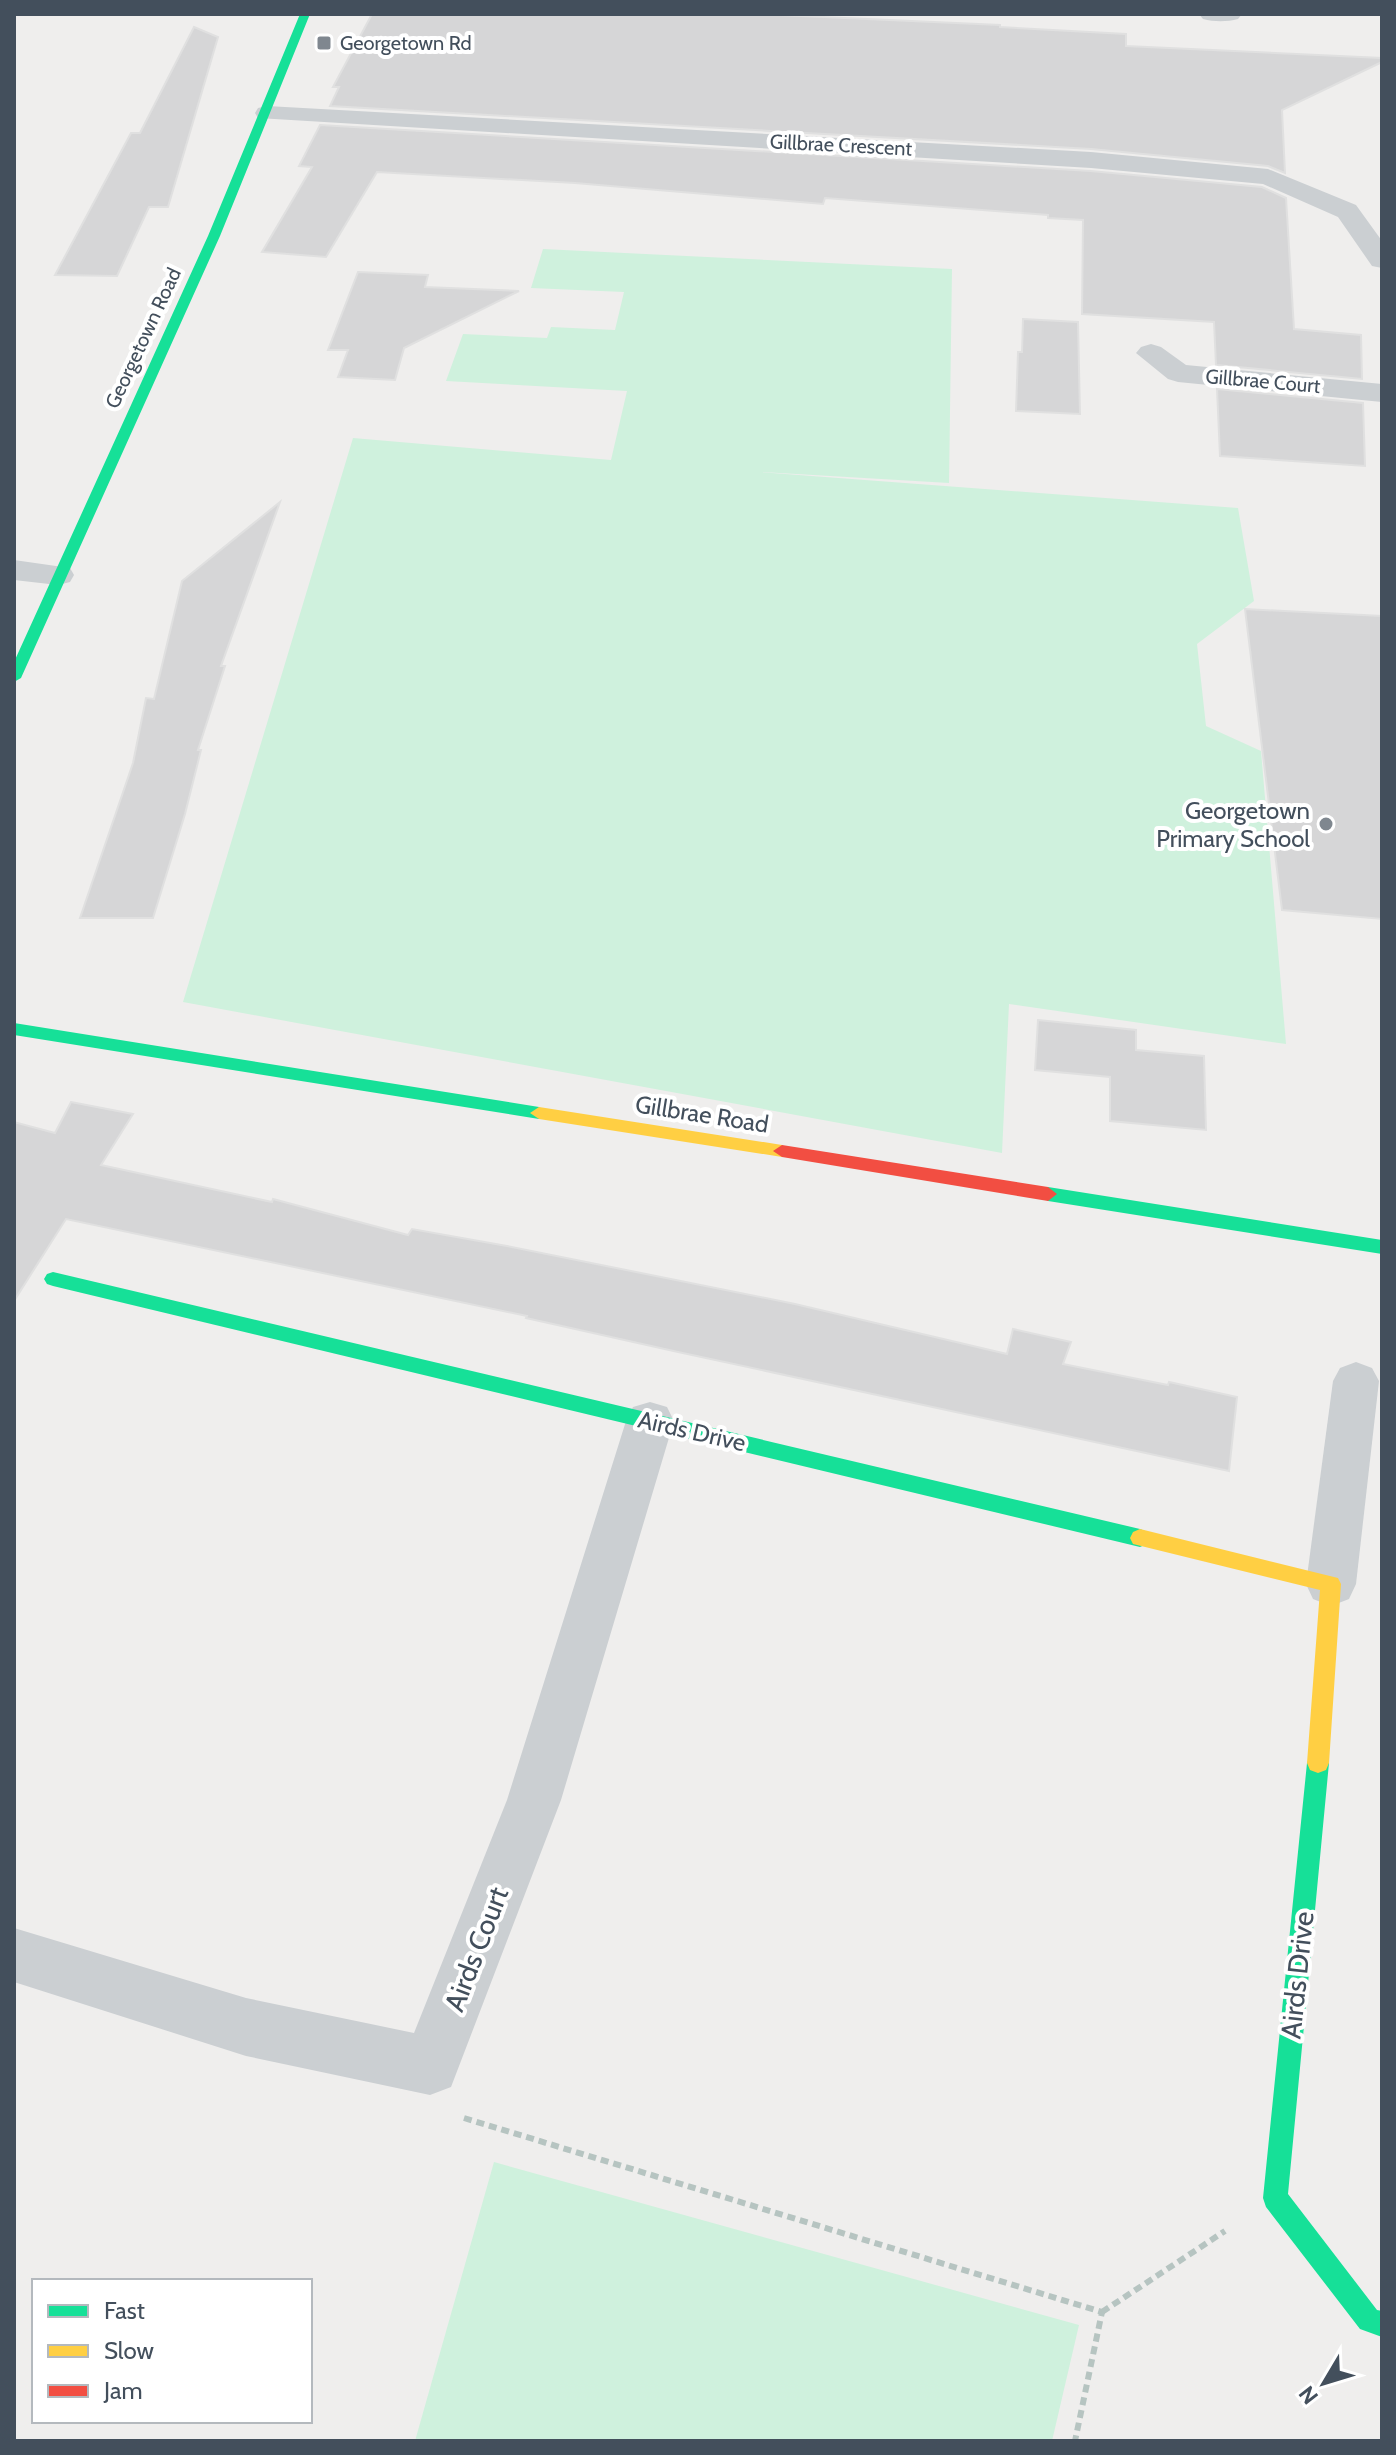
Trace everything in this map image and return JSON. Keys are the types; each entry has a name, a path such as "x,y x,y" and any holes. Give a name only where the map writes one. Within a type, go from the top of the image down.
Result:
{"street":[{"name":"Georgetown Road","path":"14,678 207,251 267,113 280,70 305,14"},
{"path":"1211,14 1230,14"},
{"name":"Gillbrae Crescent","path":"267,113 1091,160 1268,177 1347,211 1382,260"},
{"name":"Gillbrae Court","path":"1151,353 1178,373 1382,393"},
{"path":"14,570 58,575"},
{"name":"Gillbrae Road","path":"14,1029 1382,1247"},
{"name":"Airds Drive","path":"53,1279 1331,1584"},
{"name":"Airds Drive","path":"1275,2198 1320,1740 1331,1584 1356,1381"},
{"name":"Airds Court","path":"430,2066 534,1800 650,1421"},
{"path":"14,1955 246,2027 430,2066"},
{"path":"1275,2198 1369,2320 1382,2324"}],"path":[{"path":"430,2066 462,2118 1102,2312"},
{"path":"1075,2441 1102,2312 1275,2198"}],"green space":[{"path":"543,249 952,269 949,483 760,472 1238,508 1254,601 1197,644 1206,726 1261,751 1286,1044 1009,1004 1002,1153 183,1002 353,438 611,460 627,391 446,381 463,334 547,338 551,327 615,330 624,292 531,288"},
{"path":"494,2162 1079,2325 1052,2441 415,2441"}],"building":[{"path":"372,14 755,14 1000,25 1126,34 1126,46 1382,58 1382,62 1282,110 1285,173 1268,166 1091,149 330,106 339,87 333,87"},
{"path":"194,27 218,37 168,207 149,207 117,276 55,275 131,133 140,133"},
{"path":"320,125 1091,171 1262,187 1286,198 1294,329 1361,335 1362,379 1216,365 1214,322 1082,314 1083,220 1048,218 1048,215 825,198 823,204 575,183 377,172 326,257 262,252 312,167 299,166"},
{"path":"358,272 428,275 425,287 519,291 404,348 395,380 338,377 348,350 328,350"},
{"path":"1023,319 1078,322 1080,414 1016,411 1018,352 1022,352"},
{"path":"1217,389 1363,403 1365,466 1220,456"},
{"path":"280,502 221,666 225,666 198,750 201,750 185,814 153,918 80,918 133,763 146,698 154,699 182,581"},
{"name":"Georgetown Primary School","path":"1245,609 1382,616 1382,919 1282,910"},
{"path":"1038,1020 1136,1030 1136,1050 1204,1056 1206,1130 1110,1121 1110,1077 1035,1070"},
{"path":"71,1102 133,1114 101,1165 272,1202 273,1199 408,1235 412,1229 507,1246 795,1304 1007,1354 1013,1329 1071,1342 1063,1364 1237,1397 1229,1471 678,1352 527,1316 66,1219 14,1301 14,1122 55,1133"}],"traffic: fast":[{"path":"14,678 214,236 305,14"},
{"path":"14,1029 539,1113"},
{"path":"1048,1194 1382,1247"},
{"path":"53,1279 1140,1538"},
{"path":"1318,1763 1275,2198 1369,2320 1382,2324"}],"traffic: slow":[{"path":"539,1113 782,1151"},
{"path":"1140,1538 1331,1584 1318,1763"}],"traffic: jam":[{"path":"782,1151 1048,1194"}],"place":[{"name":"Georgetown Rd","path":"324,43"},
{"name":"Georgetown Primary School","path":"1326,824"}]}
